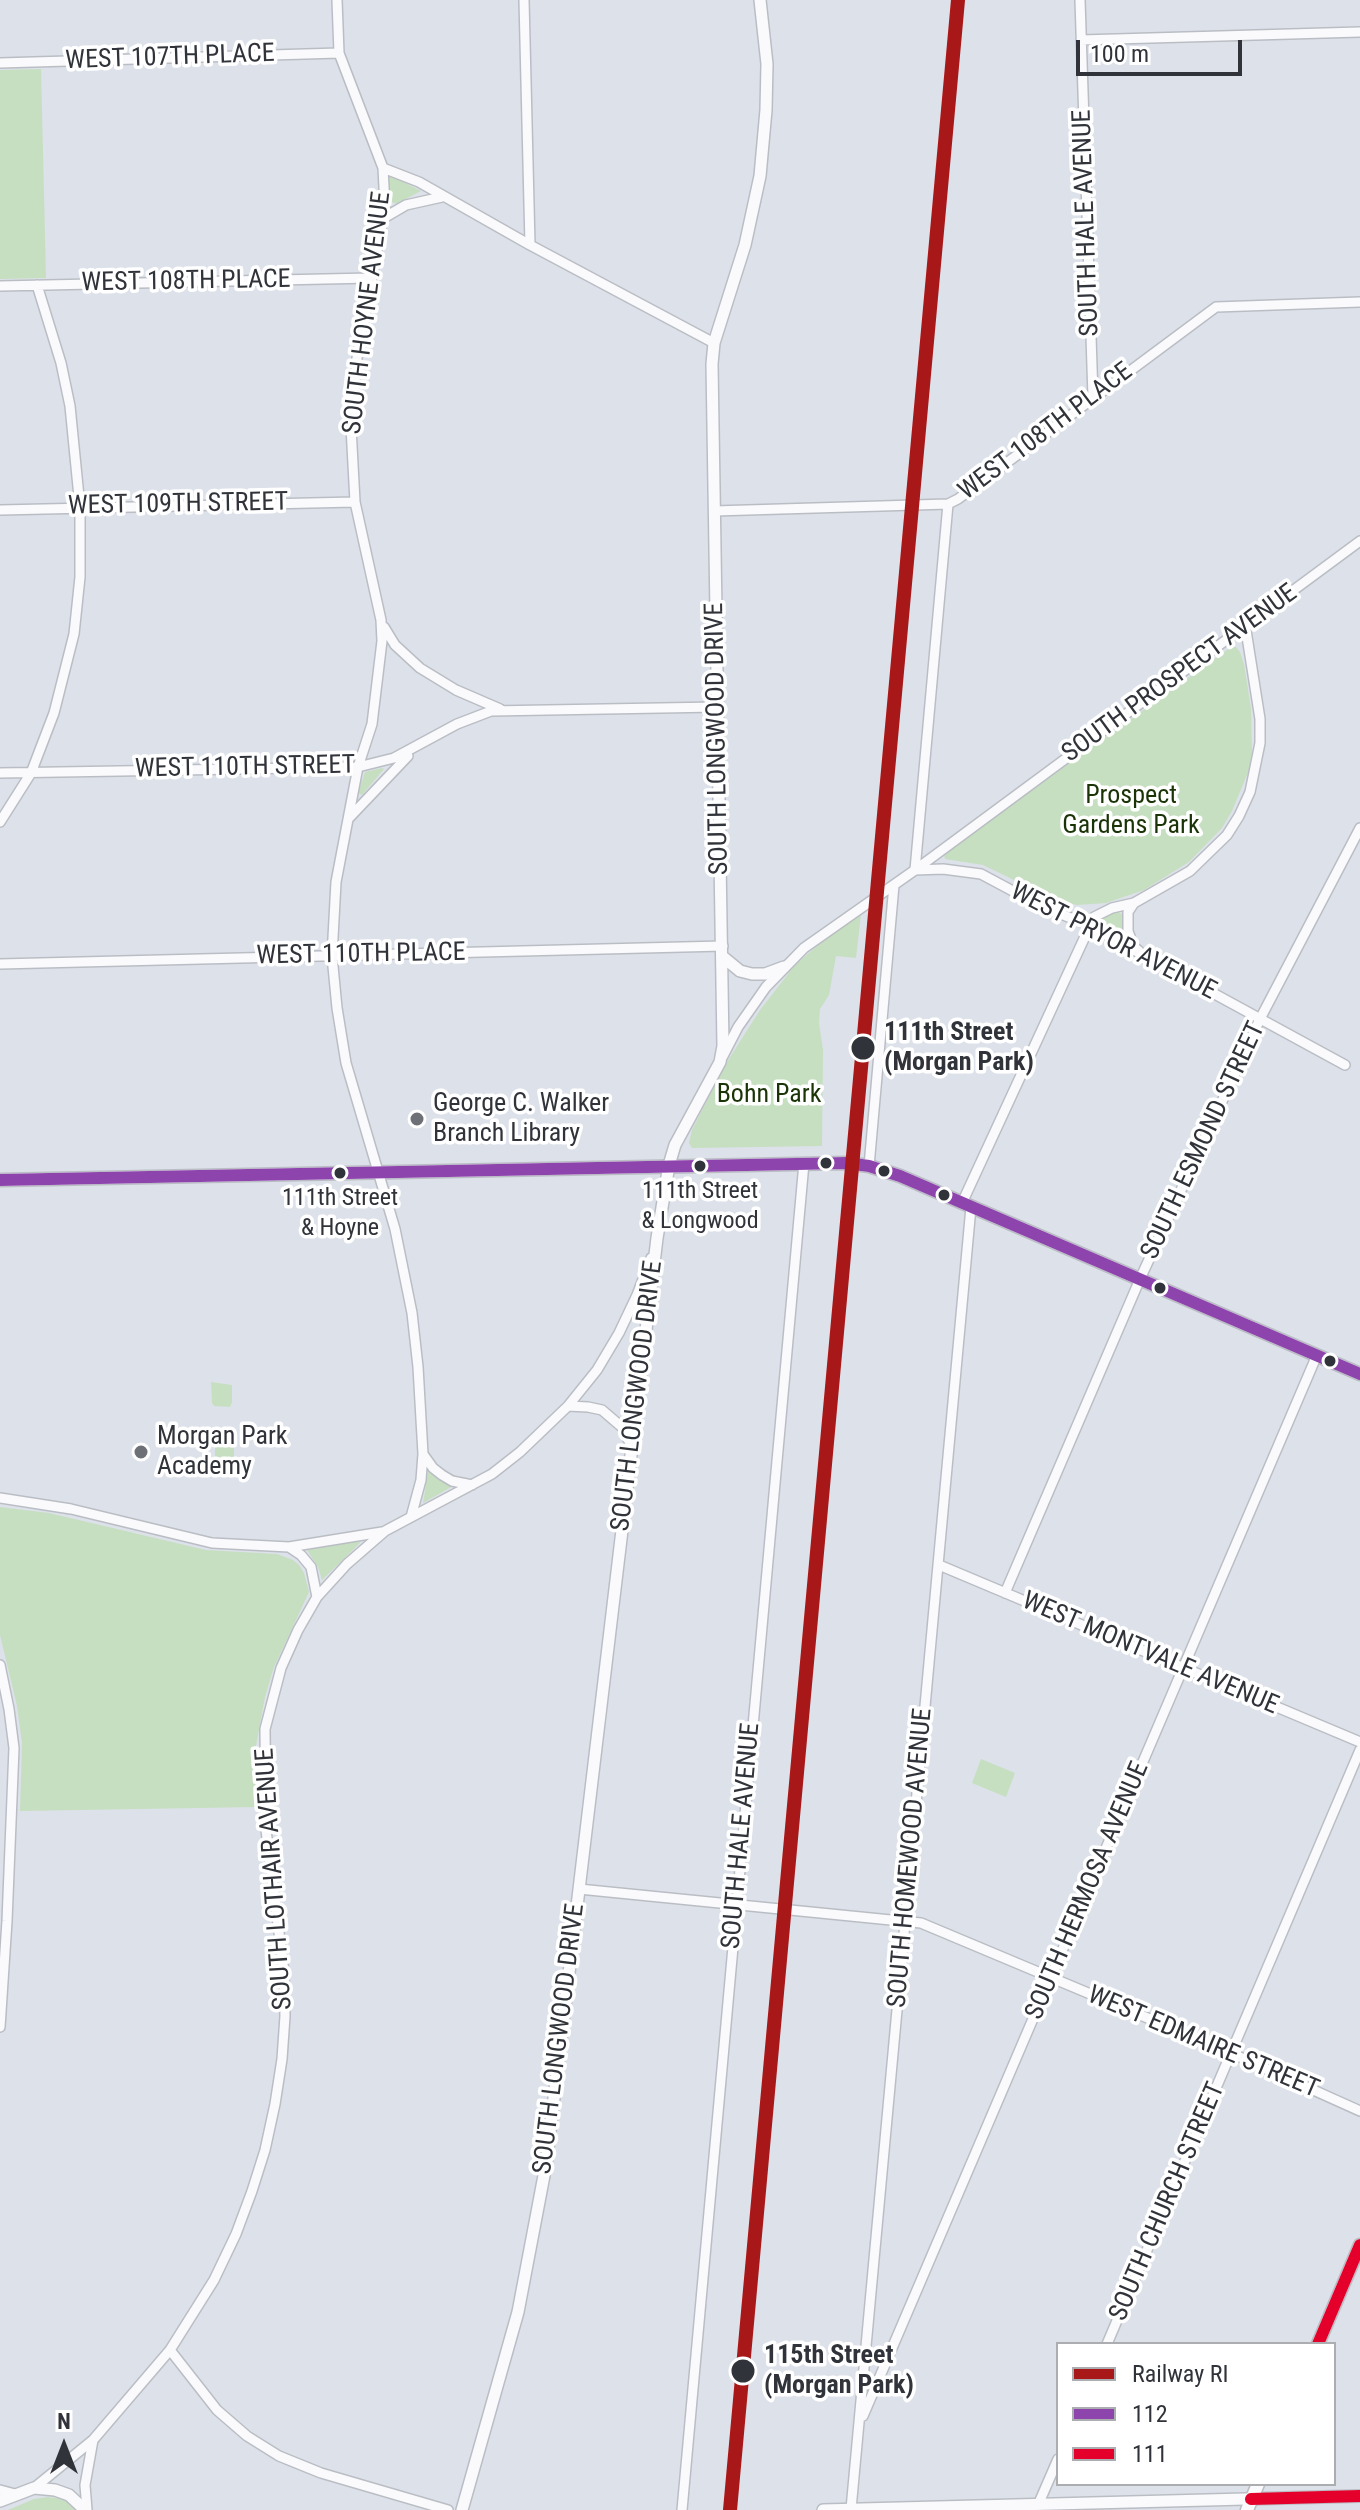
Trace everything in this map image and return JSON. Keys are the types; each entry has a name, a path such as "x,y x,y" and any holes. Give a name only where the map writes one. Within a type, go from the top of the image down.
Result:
{"main road":[{"path":"0,1180 669,1165 846,1163 869,1166 900,1176 1360,1374"},
{"path":"1319,2342 1360,2245"},
{"path":"1249,2505 1257,2486"}],"street":[{"name":"SOUTH HOYNE AVENUE","path":"337,0 339,53 383,168 385,207 357,358 351,427 355,502 381,620 381,650 372,724 358,767 336,882 332,956 341,1040 395,1229 412,1313 423,1454 421,1480 411,1517"},
{"path":"524,0 530,245"},
{"name":"SOUTH LONGWOOD DRIVE","path":"462,2510 518,2312 546,2165 657,1235 669,1165 675,1145 720,1062 724,1028 712,364 714,343 745,245 761,164 767,64 760,0"},
{"name":"SOUTH HALE AVENUE","path":"1080,0 1093,397"},
{"path":"1081,40 1360,32"},
{"name":"WEST 107TH PLACE","path":"0,63 339,53"},
{"path":"383,168 419,182 714,343"},
{"path":"382,219 406,205 444,197"},
{"name":"WEST 108TH PLACE","path":"0,286 371,278"},
{"path":"0,822 31,773 54,713 74,634 80,577 80,507 70,406 61,363 37,285"},
{"name":"WEST 108TH PLACE","path":"714,511 948,504 1216,307 1360,302"},
{"name":"WEST 109TH STREET","path":"0,510 355,502"},
{"path":"915,870 948,504"},
{"name":"SOUTH PROSPECT AVENUE","path":"720,1062 738,1027 766,987 784,967 833,925 915,870 1360,541"},
{"path":"381,620 395,645 420,668 465,694 504,710"},
{"path":"1088,925 1103,911 1134,903 1190,871 1227,835 1250,792 1258,755 1260,719 1245,624"},
{"name":"WEST 110TH STREET","path":"0,773 358,767 380,763 416,748 478,715 504,710 717,707"},
{"name":"SOUTH HOYNE AVENUE","path":"348,820 416,748"},
{"name":"SOUTH ESMOND STREET","path":"1005,1593 1140,1279 1260,1019 1360,828"},
{"name":"WEST PRYOR AVENUE","path":"915,870 943,869 981,874 1039,905 1088,925 1345,1065"},
{"path":"869,1166 894,885"},
{"path":"1134,903 1128,912 1128,931 1134,947 1145,956"},
{"name":"SOUTH HOMEWOOD AVENUE","path":"851,2509 939,1565 966,1205 1088,925"},
{"path":"723,952 730,965 752,974 765,974 784,967"},
{"name":"WEST 110TH PLACE","path":"0,964 332,956 723,952"},
{"name":"SOUTH HALE AVENUE","path":"682,2510 804,1163"},
{"name":"SOUTH LOTHAIR AVENUE","path":"34,2488 93,2440 170,2350 214,2280 236,2234 265,2150 282,2059 284,1984 266,1830 264,1771 265,1729 281,1668 317,1597 347,1564 385,1531 474,1485 520,1452 568,1406 597,1370 619,1333 637,1295 657,1235"},
{"name":"SOUTH HERMOSA AVENUE","path":"858,2427 1317,1355"},
{"path":"568,1406 602,1410 623,1428 632,1448"},
{"path":"423,1454 442,1475 452,1481 474,1485"},
{"path":"0,1498 71,1509 212,1543 289,1547 385,1531"},
{"path":"289,1547 311,1567 317,1597"},
{"name":"WEST MONTVALE AVENUE","path":"939,1565 1360,1742"},
{"path":"0,1665 14,1748 6,1835 0,2025"},
{"name":"SOUTH CHURCH STREET","path":"1108,2342 1360,1750"},
{"name":"WEST EDMAIRE STREET","path":"579,1889 921,1923 1231,2053 1360,2111"},
{"path":"170,2350 217,2410 247,2436 279,2456 321,2473 448,2510"},
{"path":"86,2510 85,2485 93,2440"},
{"path":"1038,2505 1056,2464"},
{"path":"0,2501 34,2488 55,2490 69,2495 86,2510"},
{"path":"0,2490 15,2494"},
{"path":"823,2510 1038,2505 1249,2505 1360,2496"}],"green space":[{"path":"41,69 46,278 0,279 0,70"},
{"path":"392,176 421,191 396,204 388,200 387,177"},
{"name":"Prospect Gardens Park","path":"1231,647 1236,647 1240,652 1244,664 1251,709 1252,752 1249,770 1222,828 1189,862 1144,890 1106,903 1077,905 1051,898 983,865 945,859 946,852"},
{"path":"382,768 362,795 358,793 365,772"},
{"name":"Bohn Park","path":"861,914 856,958 836,956 829,995 820,1009 823,1050 822,1146 692,1148 689,1143 692,1130 725,1065 760,1010 795,965"},
{"path":"1122,914 1122,935 1119,936 1098,924 1102,916"},
{"path":"211,1382 232,1385 230,1407 214,1406"},
{"path":"219,1438 234,1440 234,1471 231,1475 218,1475 215,1470 215,1442"},
{"path":"428,1472 453,1486 423,1503"},
{"path":"0,1507 49,1513 206,1550 277,1554 299,1565 309,1592 274,1667 265,1697 255,1751 257,1807 20,1811 22,1743 17,1706 0,1635"},
{"path":"360,1543 322,1580 307,1550"},
{"path":"981,1759 1015,1773 1006,1797 972,1783"},
{"path":"34,2499 64,2499 75,2510 8,2510"}],"rail line":[{"name":"RI","path":"730,2510 958,0"}],"transit line":[{"name":"112","path":"0,1180 846,1163 869,1166 900,1176 1360,1374"},
{"name":"111","path":"1319,2342 1360,2245"},
{"name":"111","path":"1251,2499 1360,2496"}],"place":[{"name":"111th Street (Morgan Park)","path":"863,1048"},
{"name":"George C. Walker Branch Library","path":"417,1119"},
{"name":"111th Street & Longwood","path":"700,1166"},
{"name":"111th Street & Hoyne","path":"340,1173"},
{"name":"Morgan Park Academy","path":"141,1452"},
{"name":"115th Street (Morgan Park)","path":"743,2371"}]}
